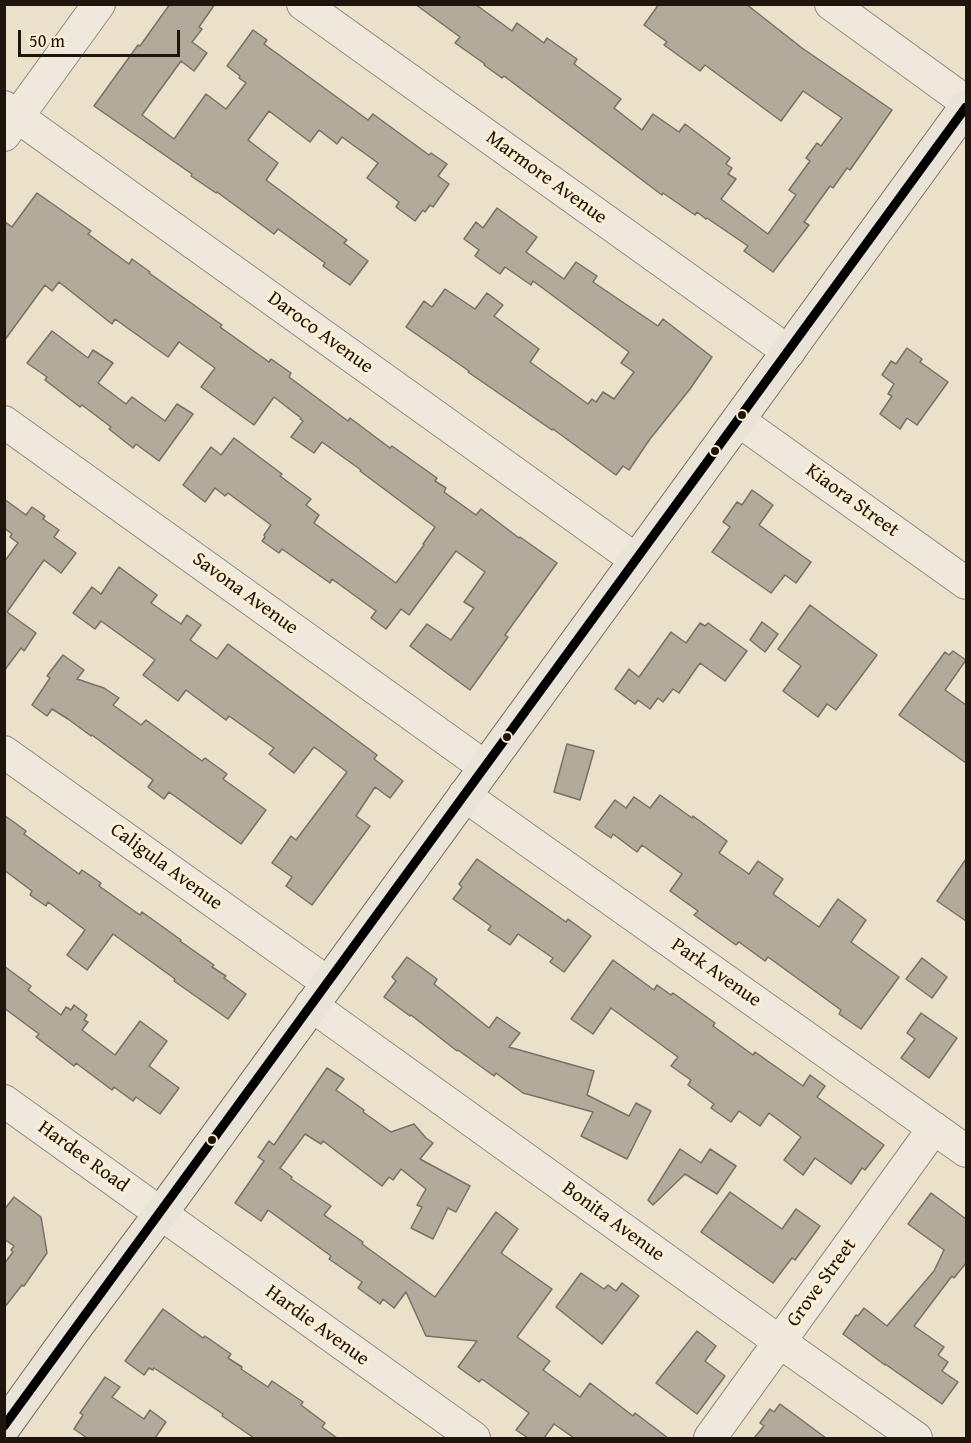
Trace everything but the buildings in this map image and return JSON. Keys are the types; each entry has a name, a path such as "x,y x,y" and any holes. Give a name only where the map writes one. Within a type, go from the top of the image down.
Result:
{"main road":[{"path":"4,1426 738,420 963,117"}],"street":[{"path":"9,120 99,4"},
{"name":"Marmore Avenue","path":"303,4 789,352"},
{"path":"831,4 963,117"},
{"name":"Daroco Avenue","path":"9,120 636,560"},
{"name":"Kiaora Street","path":"738,420 966,583"},
{"name":"Savona Avenue","path":"4,422 485,767"},
{"name":"Caligula Avenue","path":"4,752 320,994"},
{"name":"Park Avenue","path":"464,795 966,1151"},
{"name":"Bonita Avenue","path":"320,994 780,1342 916,1438"},
{"name":"Hardee Road","path":"4,1101 161,1213"},
{"name":"Grove Street","path":"710,1438 934,1128"},
{"name":"Hardie Avenue","path":"161,1213 474,1438"}],"transit line":[{"path":"4,1426 966,107"}]}
